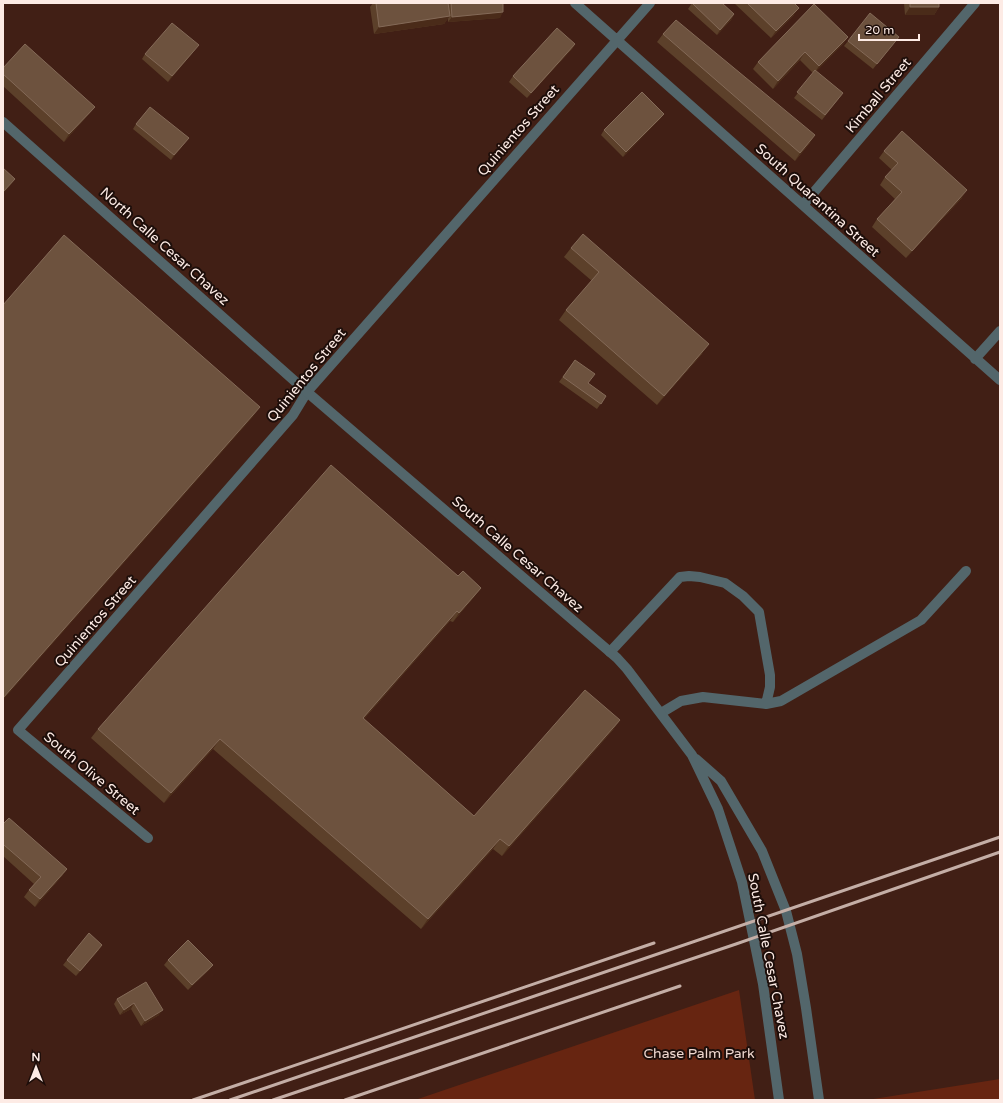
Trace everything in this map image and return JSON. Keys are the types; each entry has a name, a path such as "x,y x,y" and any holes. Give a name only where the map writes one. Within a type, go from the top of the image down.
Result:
{"street":[{"name":"South Quarantina Street","path":"575,3 1000,380"},
{"name":"Quinientos Street","path":"18,730 293,415 307,392 650,3"},
{"name":"Kimball Street","path":"803,205 975,3"},
{"name":"North Calle Cesar Chavez","path":"3,122 307,392"},
{"path":"975,359 1000,331"},
{"name":"South Calle Cesar Chavez","path":"307,392 610,652 627,669 692,755 718,809 742,882 763,984 779,1100"},
{"path":"661,713 681,701 703,697 766,704 781,701 796,694 921,620 966,571"},
{"path":"610,652 680,577 689,576 714,579 725,583 743,596 759,612 770,675 770,687 766,704"},
{"name":"South Olive Street","path":"18,730 148,838"},
{"name":"South Calle Cesar Chavez","path":"692,755 721,781 762,851 786,911 797,954 819,1100"}],"green space":[{"name":"Chase Palm Park","path":"739,990 755,1100 415,1100"},
{"path":"1000,1079 1000,1100 867,1100"}],"building":[{"path":"376,3 448,3 450,16 379,27"},
{"path":"451,3 503,3 503,12 452,17"},
{"path":"692,3 722,3 734,14 720,30"},
{"path":"747,3 794,3 799,8 776,31"},
{"path":"910,3 939,3 939,7 910,7"},
{"path":"814,4 848,37 819,66 805,52 778,81 758,62"},
{"path":"870,13 899,37 877,64 848,41"},
{"path":"676,20 815,135 800,153 663,34"},
{"path":"172,23 199,45 172,76 145,54"},
{"path":"557,28 575,44 531,93 513,76"},
{"path":"25,44 95,107 69,134 3,74 3,68"},
{"path":"815,70 843,93 825,115 797,92"},
{"path":"642,92 664,114 626,152 604,130"},
{"path":"150,107 189,138 174,155 136,124"},
{"path":"902,131 967,190 912,251 877,219 902,192 885,177 898,163 884,151"},
{"path":"3,168 15,179 3,192"},
{"path":"583,234 709,344 664,396 566,310 599,272 571,248"},
{"path":"64,235 260,407 3,698 3,305"},
{"path":"575,360 595,374 588,383 606,396 601,404 563,377"},
{"path":"331,465 458,576 463,571 481,588 459,613 457,611 363,718 474,816 585,690 620,720 509,846 500,839 428,919 220,739 171,793 98,729"},
{"path":"9,818 67,869 40,899 29,890 41,877 4,845 3,847 3,824"},
{"path":"89,933 102,945 80,971 67,960"},
{"path":"188,940 213,965 192,985 168,960"},
{"path":"146,982 163,1010 145,1021 134,1003 124,1010 117,999"}],"railway":[{"path":"230,1100 1000,837"},
{"path":"273,1100 736,944 1000,852"},
{"path":"193,1100 654,943"},
{"path":"345,1100 680,986"}]}
